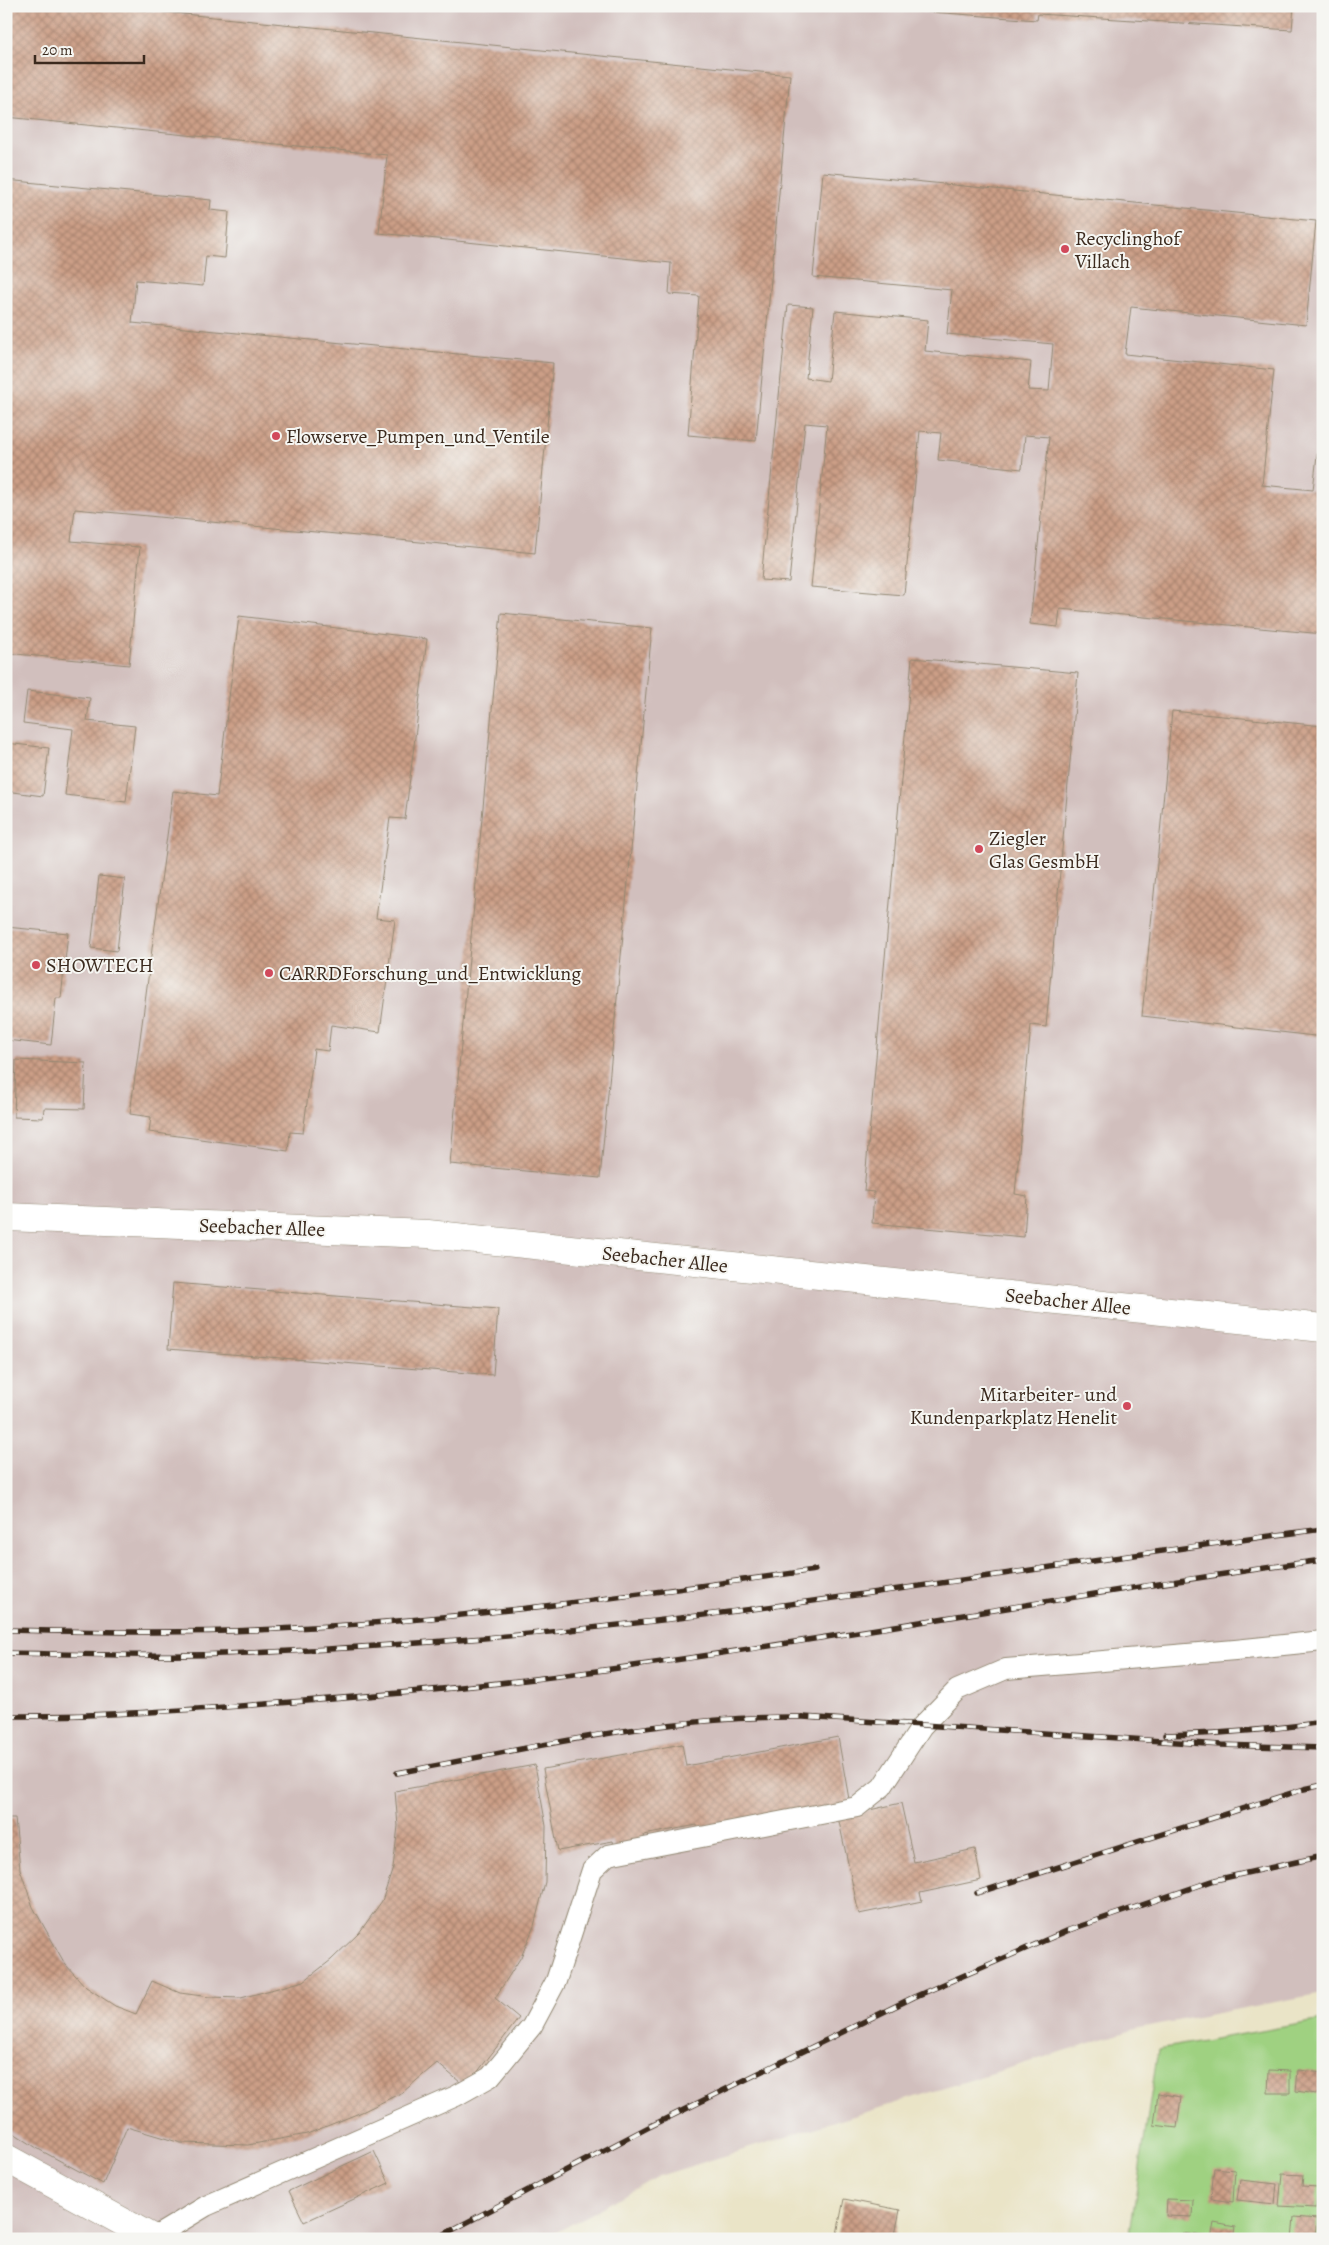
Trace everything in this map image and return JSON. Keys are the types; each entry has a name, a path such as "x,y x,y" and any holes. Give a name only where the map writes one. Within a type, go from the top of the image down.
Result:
{"street":[{"name":"Seebacher Allee","path":"6,1217 428,1234 1323,1328"},
{"path":"6,2158 154,2238"}],"lane":[{"path":"154,2238 206,2206 456,2096 490,2077 532,2026 556,1981 592,1870 608,1855 857,1807 882,1787 922,1726 957,1690 1006,1669 1323,1641"}],"shaded area":[{"path":"6,6 1323,6 1323,1993 1139,2028 659,2176 544,2239 6,2239"}],"green space":[{"path":"1323,2020 1323,2239 1129,2239 1158,2049"}],"building":[{"path":"6,6 104,6 790,75 756,441 688,435 699,296 669,294 671,263 379,233 387,155 6,117"},
{"path":"852,6 1294,6 1292,30 1038,14 1037,20"},
{"path":"823,172 1316,221 1306,325 1131,307 1125,354 1274,370 1262,485 1313,490 1323,403 1323,634 1060,609 1058,627 1030,624 1049,437 1025,435 1022,469 938,460 941,433 920,431 904,595 811,587 827,425 805,423 789,582 761,580 788,305 813,307 806,378 828,381 835,311 928,320 925,351 1031,362 1028,390 1049,391 1053,344 947,334 952,290 813,277"},
{"name":"Flowserve_Pumpen_und_Ventile","path":"6,180 211,200 210,210 229,212 225,258 206,256 203,286 136,280 132,323 553,363 535,553 75,509 71,541 140,547 129,665 6,653"},
{"path":"501,613 652,628 600,1178 450,1164"},
{"name":"CARRDForschung_und_Entwicklung","path":"239,616 427,639 405,819 390,818 376,918 395,920 380,1032 331,1025 328,1051 314,1049 303,1133 290,1132 288,1151 149,1132 151,1117 130,1114 173,791 217,796"},
{"name":"Ziegler Glas GesmbH","path":"912,658 1078,673 1046,1027 1031,1025 1015,1194 1027,1196 1024,1237 872,1223 874,1192 864,1191"},
{"path":"27,691 90,698 87,721 135,726 126,802 65,795 73,729 23,723"},
{"path":"1172,711 1323,726 1323,1037 1142,1016"},
{"path":"6,743 49,748 43,796 6,791"},
{"path":"99,876 125,879 117,951 91,948"},
{"name":"SHOWTECH","path":"6,927 68,933 61,998 56,998 51,1045 6,1040"},
{"path":"16,1060 86,1063 84,1109 44,1108 43,1118 14,1117"},
{"path":"173,1283 498,1309 493,1375 168,1349"},
{"path":"838,1737 850,1805 698,1832 697,1825 644,1835 646,1844 615,1850 613,1841 558,1851 543,1769 682,1744 686,1766"},
{"path":"535,1765 546,1826 545,1882 534,1926 521,1957 495,1998 519,2018 466,2087 437,2063 403,2092 362,2112 307,2134 248,2145 181,2143 127,2127 103,2184 40,2150 6,2128 6,1818 15,1818 20,1869 33,1907 65,1964 86,1987 115,2006 136,2014 152,1981 180,1993 210,1997 241,1998 304,1981 331,1960 359,1933 382,1901 393,1868 398,1826 395,1791"},
{"path":"901,1803 914,1862 975,1849 981,1880 920,1893 922,1901 859,1914 838,1817"},
{"path":"1269,2070 1290,2071 1290,2093 1268,2093"},
{"path":"1298,2070 1323,2073 1323,2095 1296,2091"},
{"path":"1158,2093 1181,2097 1177,2128 1154,2125"},
{"path":"374,2151 389,2183 304,2222 289,2191"},
{"path":"1214,2168 1235,2170 1233,2202 1211,2199"},
{"path":"1282,2174 1303,2175 1302,2186 1318,2187 1316,2208 1279,2206"},
{"path":"1240,2180 1277,2184 1275,2204 1237,2200"},
{"path":"844,2199 900,2210 894,2239 836,2239"},
{"path":"1167,2199 1193,2200 1192,2217 1166,2216"},
{"path":"1294,2217 1317,2219 1315,2239 1292,2239"},
{"path":"1214,2223 1235,2227 1233,2239 1211,2239"},
{"path":"1183,2233 1209,2237 1209,2239 1182,2239"}],"railway":[{"path":"6,1653 118,1655 254,1653 390,1645 567,1630 783,1605 1323,1529"},
{"path":"6,1716 108,1714 211,1708 401,1693 523,1680 694,1657 1143,1586 1323,1560"},
{"path":"6,1630 188,1632 361,1624 556,1605 815,1570"},
{"path":"397,1773 548,1744 650,1727 752,1718 803,1717 1221,1745 1323,1748"},
{"path":"1165,1735 1244,1731 1323,1722"},
{"path":"977,1893 1304,1789 1323,1785"},
{"path":"435,2239 647,2128 914,1997 1069,1930 1215,1880 1323,1856"}],"place":[{"name":"Recyclinghof Villach","path":"1065,249"},
{"name":"Flowserve_Pumpen_und_Ventile","path":"276,436"},
{"name":"Ziegler Glas GesmbH","path":"979,849"},
{"name":"SHOWTECH","path":"36,965"},
{"name":"CARRDForschung_und_Entwicklung","path":"269,973"},
{"name":"Mitarbeiter- und Kundenparkplatz Henelit","path":"1127,1406"}]}
